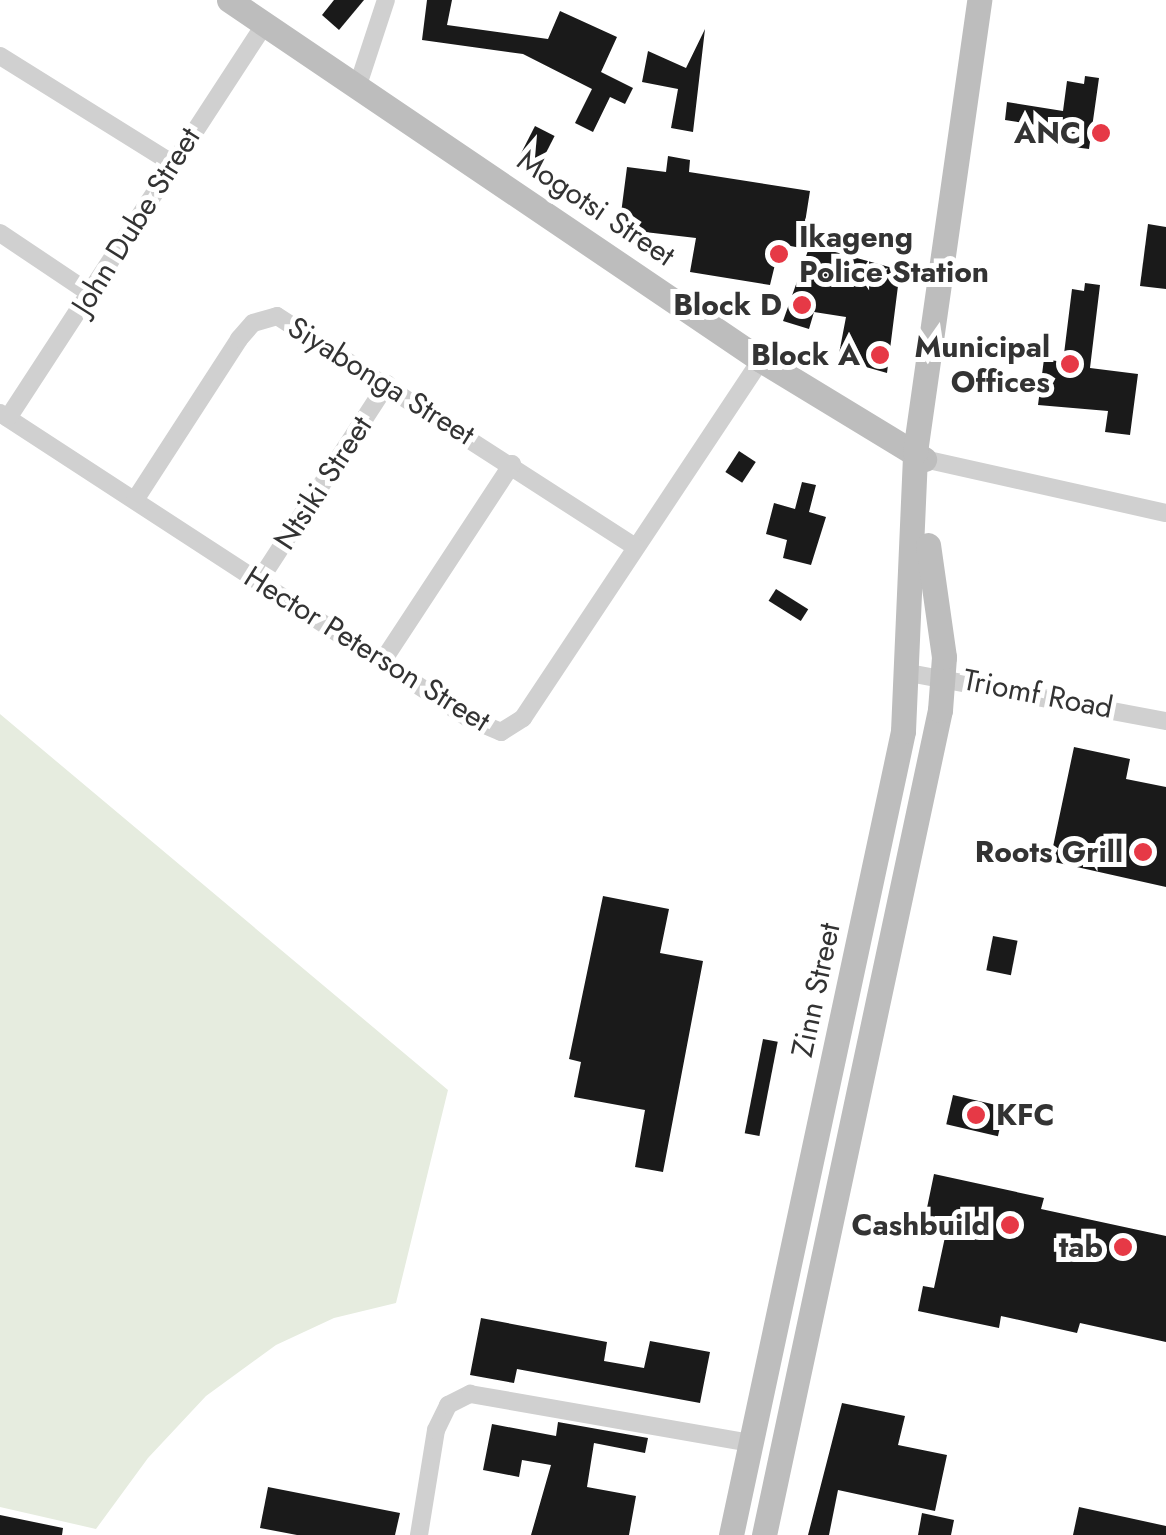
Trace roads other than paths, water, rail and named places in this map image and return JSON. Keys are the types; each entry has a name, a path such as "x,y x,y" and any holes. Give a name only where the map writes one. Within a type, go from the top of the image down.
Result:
{"street":[{"name":"Mogotsi Street","path":"229,0 761,360 919,456 1166,514"},
{"path":"358,85 386,0"},
{"path":"919,456 938,265 980,0"},
{"name":"John Dube Street","path":"4,415 91,294 265,24"},
{"path":"0,56 172,163"},
{"path":"0,234 91,294"},
{"name":"Siyabonga Street","path":"135,500 239,340 266,316 296,324 634,546"},
{"name":"Hector Peterson Street","path":"4,415 482,727 508,731 523,718 761,360"},
{"name":"Ntsiki Street","path":"259,581 387,384"},
{"name":"Zinn Street","path":"731,1535 848,999 910,674 919,456"},
{"name":"Zinn Street","path":"764,1535 945,676 919,456"},
{"path":"382,662 512,464"},
{"name":"Triomf Road","path":"910,674 945,676 1166,721"},
{"path":"419,1535 436,1430 448,1405 470,1394 750,1444"}],"place":[{"name":"ANC","path":"1101,133"},
{"name":"Ikageng Police Station","path":"779,254"},
{"name":"Block D","path":"802,305"},
{"name":"Block A","path":"880,355"},
{"name":"Municipal Offices","path":"1070,364"},
{"name":"Roots Grill","path":"1143,852"},
{"name":"KFC","path":"976,1115"},
{"name":"Cashbuild","path":"1010,1225"},
{"name":"tab","path":"1123,1247"}]}
